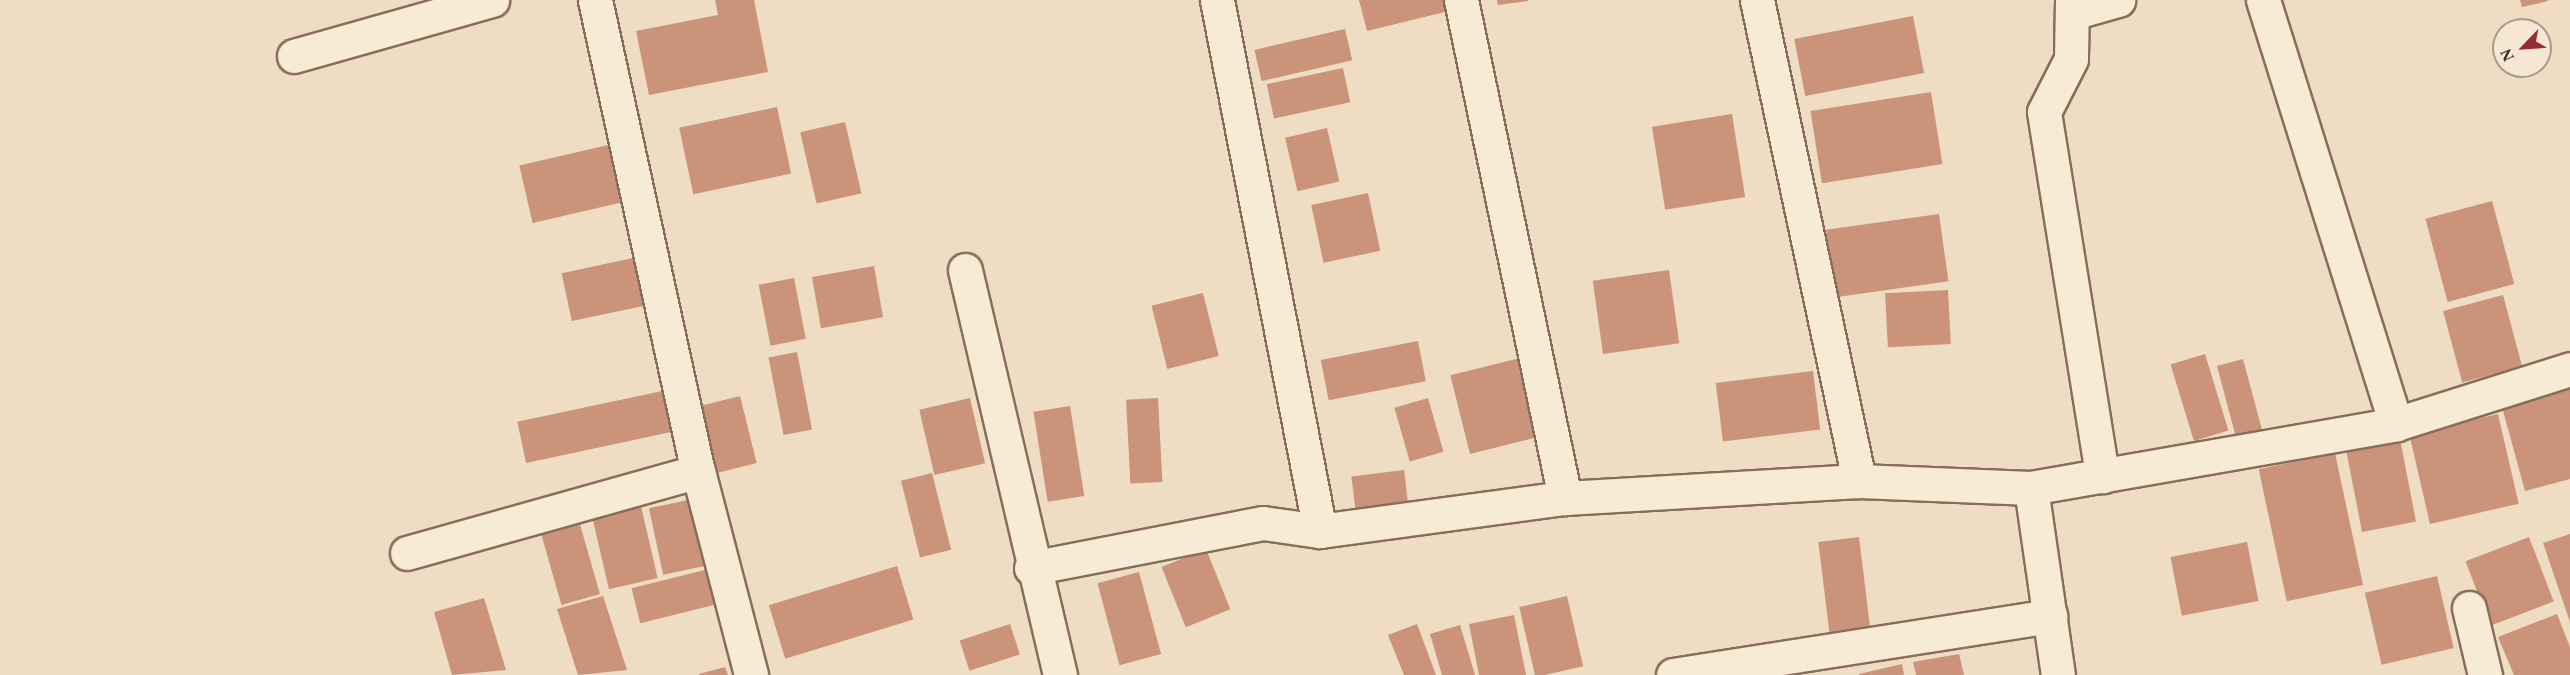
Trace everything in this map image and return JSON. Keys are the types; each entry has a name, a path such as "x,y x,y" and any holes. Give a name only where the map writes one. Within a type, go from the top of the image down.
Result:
{"street":[{"path":"294,56 492,0"},
{"path":"595,0 698,471 751,675"},
{"path":"1217,0 1320,531"},
{"path":"1461,0 1565,498"},
{"path":"1757,0 1859,481"},
{"path":"2102,476 2044,112 2071,59 2073,6 2118,0"},
{"path":"2263,0 2396,424"},
{"path":"965,270 1031,568 1060,675"},
{"path":"1031,568 1263,523 1320,531 1565,498 1859,481 2031,488 2396,424 2570,369"},
{"path":"407,553 698,471"},
{"path":"2031,488 2058,675"},
{"path":"2469,608 2485,675"},
{"path":"1673,675 2050,616"}],"building":[{"path":"715,0 754,0 768,72 649,95 636,31 718,15"},
{"path":"1359,0 1451,0 1453,10 1367,31"},
{"path":"1497,0 1528,0 1528,1 1498,5"},
{"path":"2520,0 2548,0 2548,1 2522,7"},
{"path":"1913,16 1924,73 1805,96 1794,39"},
{"path":"1345,29 1352,60 1262,81 1254,50"},
{"path":"1343,68 1350,102 1274,118 1267,84"},
{"path":"1931,92 1942,164 1822,183 1811,111"},
{"path":"777,107 791,174 693,194 679,128"},
{"path":"1732,114 1745,197 1665,210 1652,127"},
{"path":"845,122 861,193 817,203 800,132"},
{"path":"1327,128 1339,182 1297,191 1285,138"},
{"path":"608,145 621,202 533,223 519,165"},
{"path":"1368,193 1380,251 1324,263 1311,205"},
{"path":"2492,201 2514,284 2448,302 2425,219"},
{"path":"1939,214 1948,281 1836,297 1826,230"},
{"path":"633,258 643,306 572,321 562,273"},
{"path":"874,266 883,317 821,328 812,277"},
{"path":"1669,270 1679,343 1603,354 1593,281"},
{"path":"794,278 806,339 770,346 759,285"},
{"path":"1948,290 1951,344 1888,347 1885,293"},
{"path":"1203,293 1219,356 1167,369 1152,306"},
{"path":"2503,295 2522,366 2462,383 2443,311"},
{"path":"1418,341 1426,381 1329,400 1321,360"},
{"path":"797,352 812,430 784,435 769,358"},
{"path":"2205,354 2228,431 2194,441 2171,365"},
{"path":"1528,356 1548,435 1470,454 1450,375"},
{"path":"2243,359 2263,434 2237,441 2217,366"},
{"path":"1813,371 1820,430 1723,442 1716,383"},
{"path":"2570,388 2570,479 2525,491 2502,407"},
{"path":"667,390 676,431 526,463 517,422"},
{"path":"740,396 757,463 718,473 701,406"},
{"path":"970,398 985,463 934,475 919,410"},
{"path":"1158,398 1162,482 1130,484 1126,400"},
{"path":"1428,398 1443,452 1410,461 1394,408"},
{"path":"1070,406 1084,496 1048,502 1033,412"},
{"path":"2498,414 2519,504 2430,524 2409,434"},
{"path":"2400,439 2416,521 2362,532 2346,449"},
{"path":"2335,453 2363,585 2287,601 2259,469"},
{"path":"1404,470 1408,504 1356,510 1351,476"},
{"path":"932,473 951,550 920,557 901,481"},
{"path":"693,499 707,566 663,575 649,508"},
{"path":"641,506 658,578 609,589 592,517"},
{"path":"579,521 600,594 561,605 541,532"},
{"path":"2570,534 2570,622 2543,543"},
{"path":"1859,537 1870,627 1829,632 1818,542"},
{"path":"2529,537 2554,601 2490,626 2466,561"},
{"path":"2247,542 2258,601 2182,616 2170,557"},
{"path":"1206,549 1230,609 1186,627 1161,567"},
{"path":"897,566 913,620 785,659 769,605"},
{"path":"713,568 722,603 640,623 631,588"},
{"path":"1139,572 1161,654 1119,665 1097,583"},
{"path":"2437,576 2454,648 2382,665 2365,593"},
{"path":"603,596 627,670 578,675 557,609"},
{"path":"1567,596 1583,666 1535,675 1519,607"},
{"path":"484,598 506,670 452,675 434,612"},
{"path":"2557,614 2570,647 2570,675 2514,675 2498,637"},
{"path":"1514,615 1526,675 1479,675 1469,624"},
{"path":"1010,624 1020,654 969,671 960,640"},
{"path":"1417,624 1436,675 1404,675 1388,635"},
{"path":"1460,625 1475,675 1442,675 1430,634"},
{"path":"1959,654 1964,675 1916,675 1913,662"},
{"path":"1902,664 1904,675 1859,675 1859,674"},
{"path":"725,667 728,675 699,675 699,674"}]}
